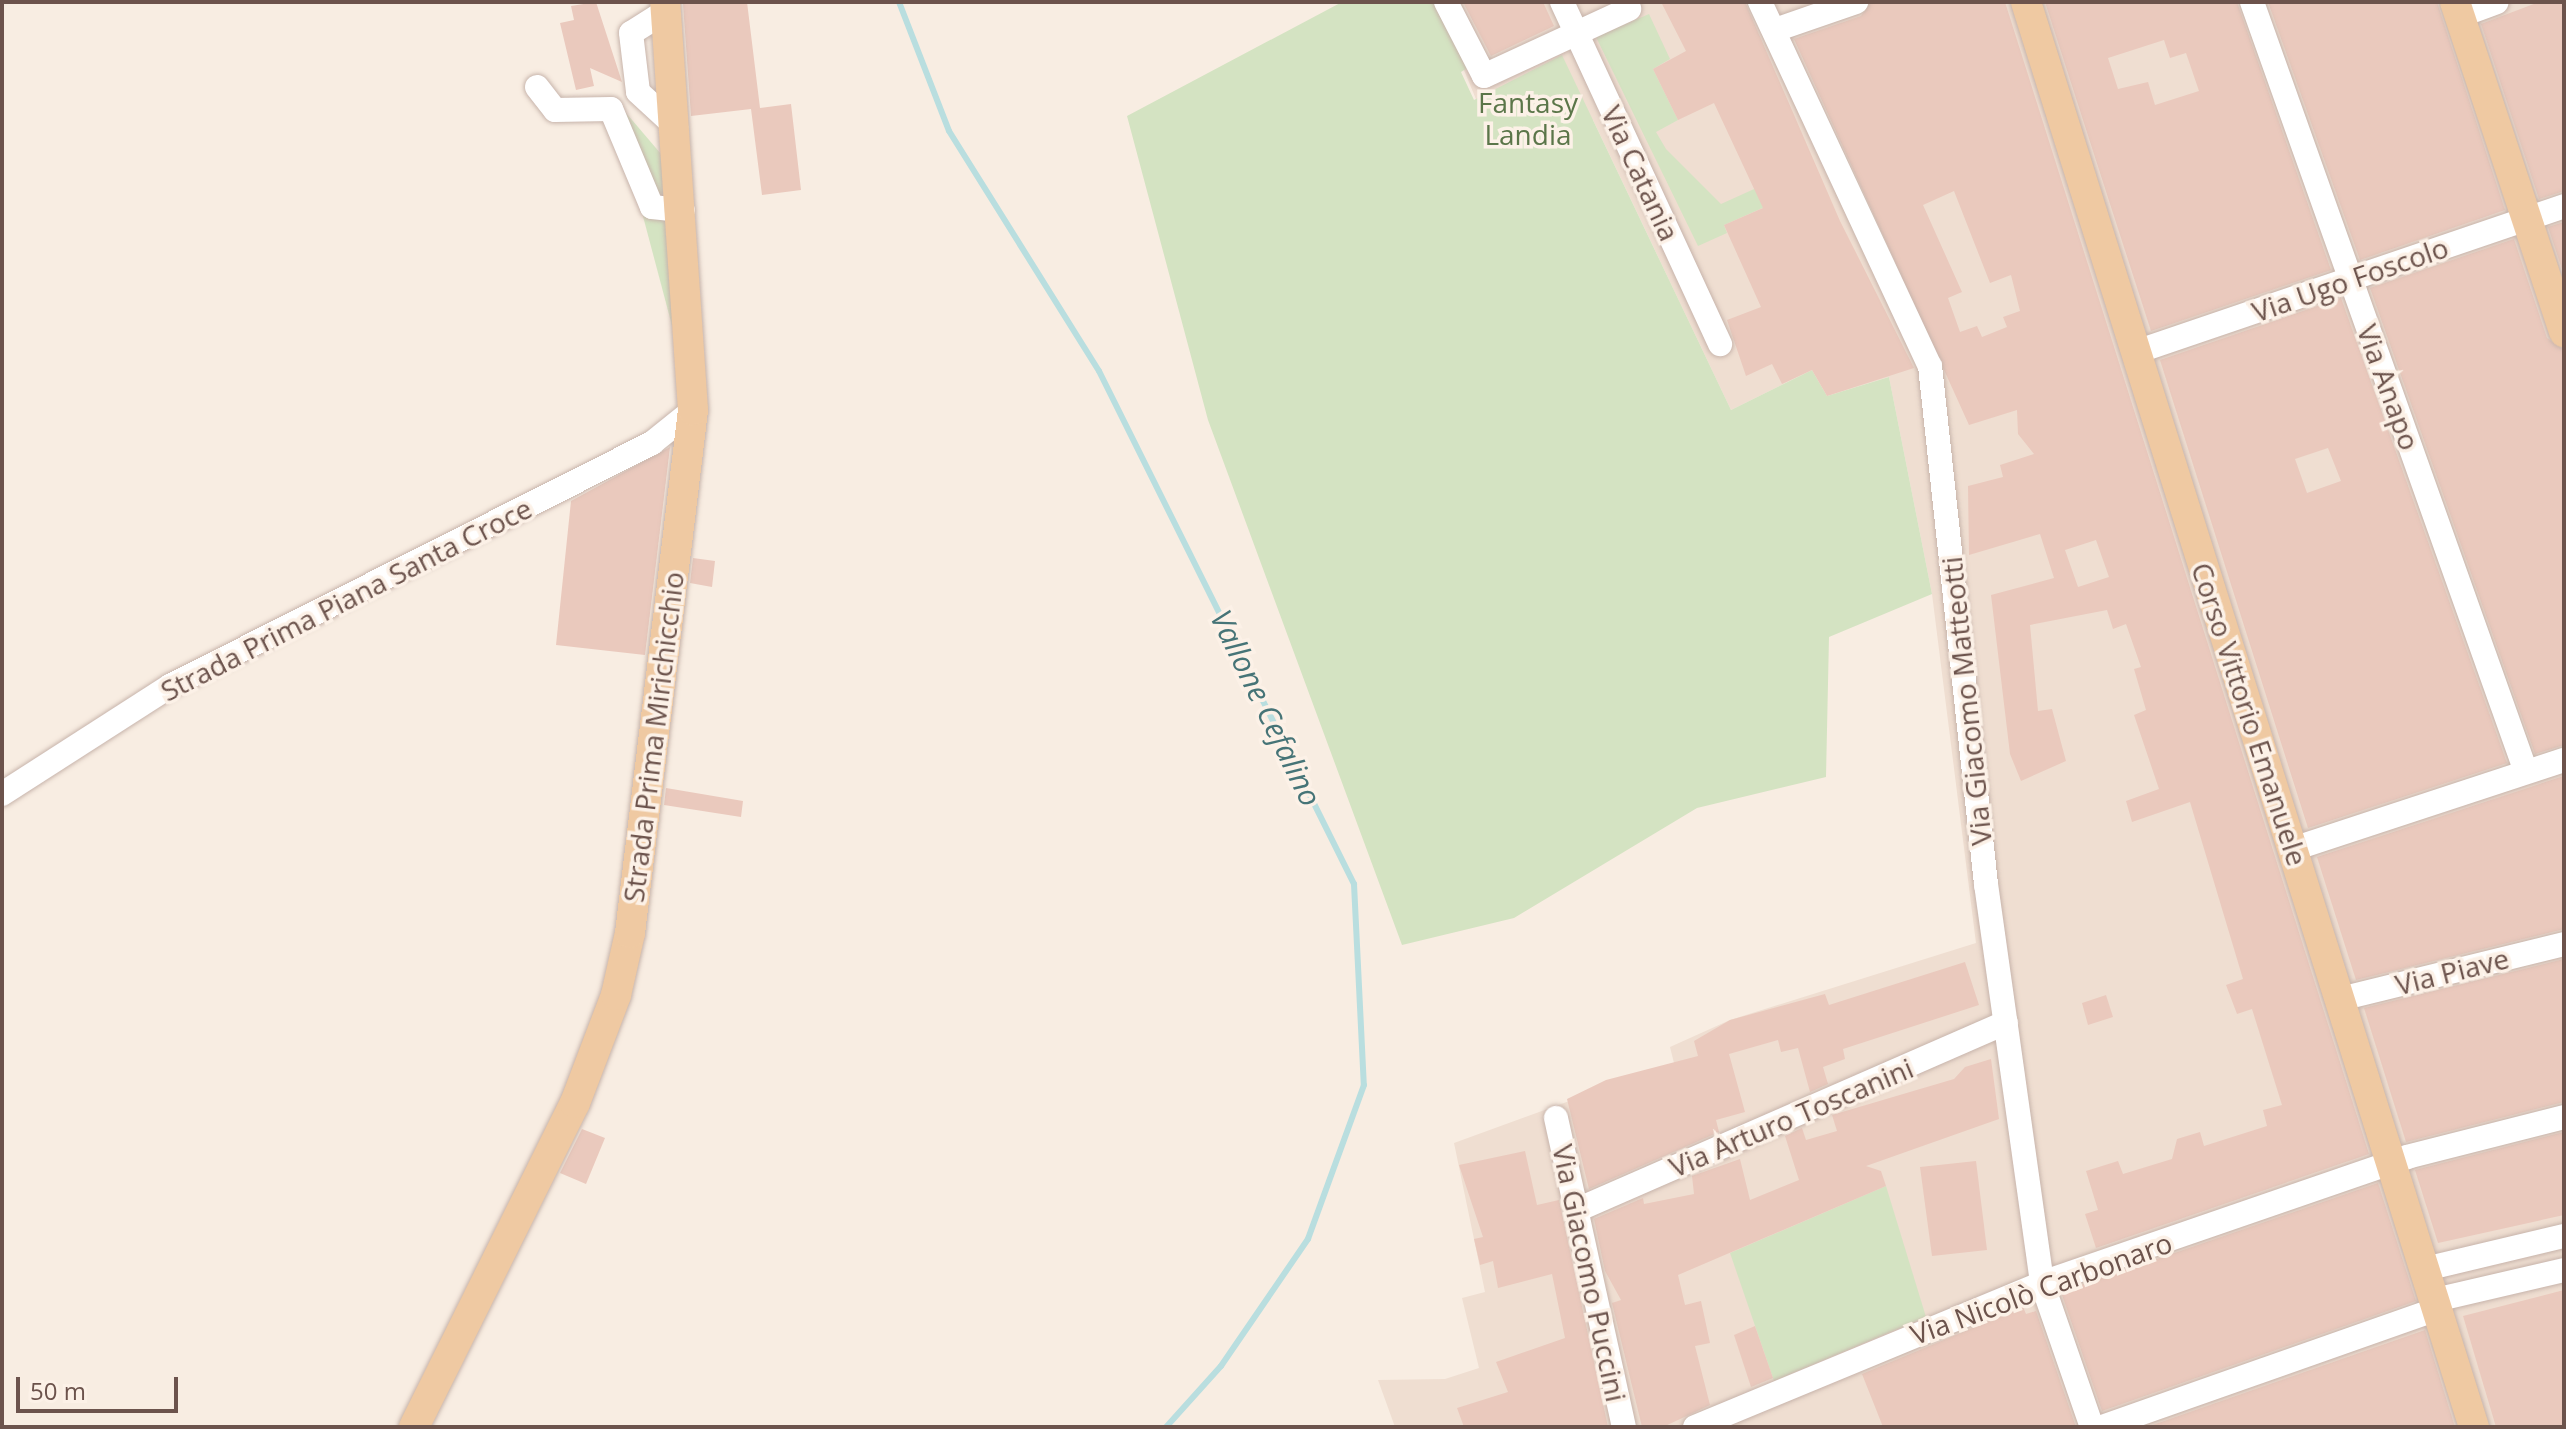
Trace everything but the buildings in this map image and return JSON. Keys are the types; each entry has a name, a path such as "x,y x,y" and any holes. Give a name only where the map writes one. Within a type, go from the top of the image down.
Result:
{"main road":[{"name":"Corso Vittorio Emanuele","path":"2026,2 2474,1427"},
{"name":"Strada Prima Mirichicchio","path":"414,1427 575,1103 616,995 693,410 683,210 665,6"},
{"path":"2457,9 2564,332"}],"street":[{"path":"1446,2 1484,76 1629,9"},
{"name":"Via Catania","path":"1562,2 1720,344"},
{"name":"Via Giacomo Matteotti","path":"1760,2 1930,366 2006,1023 2042,1283 2092,1427"},
{"path":"1775,30 1856,2"},
{"name":"Via Anapo","path":"2252,2 2526,772"},
{"path":"2457,9 2497,2"},
{"path":"537,87 555,110 611,109 652,207 683,210"},
{"name":"Via Ugo Foscolo","path":"2136,352 2564,206"},
{"name":"Strada Prima Piana Santa Croce","path":"2,794 170,686 652,443 693,410"},
{"path":"2293,849 2564,760"},
{"name":"Via Piave","path":"2340,999 2564,944"},
{"name":"Via Arturo Toscanini","path":"1577,1210 2006,1023"},
{"name":"Via Nicolò Carbonaro","path":"1695,1427 2042,1283 2393,1164 2564,1117"},
{"name":"Via Giacomo Puccini","path":"1556,1118 1624,1427"},
{"path":"2425,1269 2564,1236"},
{"path":"2102,1427 2436,1305 2564,1270"}],"shaded area":[{"path":"1436,2 2564,2 2564,1427 1395,1427 1378,1380 1445,1379 1479,1368 1462,1298 1485,1292 1454,1143 1674,1063 1670,1047 1730,1020 1976,943 1932,594 1889,377 1827,396 1812,370 1731,410 1593,120 1510,182"}],"green space":[{"name":"Fantasy Landia","path":"1342,2 1436,2 1469,67 1461,72 1474,100 1562,55 1731,410 1812,370 1827,396 1889,377 1932,594 1829,637 1826,777 1697,808 1514,918 1402,945 1208,420 1127,116"},
{"path":"1649,14 1670,59 1653,69 1678,120 1656,132 1666,149 1721,204 1774,180 1783,199 1724,225 1727,233 1698,246 1596,37"},
{"path":"615,100 661,154 667,191 660,203"},
{"path":"640,205 671,219 679,352"},
{"path":"1886,1186 1926,1317 1774,1381 1730,1253"}],"waterway":[{"name":"Vallone Cefalino","path":"899,2 949,131 1099,371 1354,884 1364,1085 1308,1239 1221,1366 1166,1427"}]}
